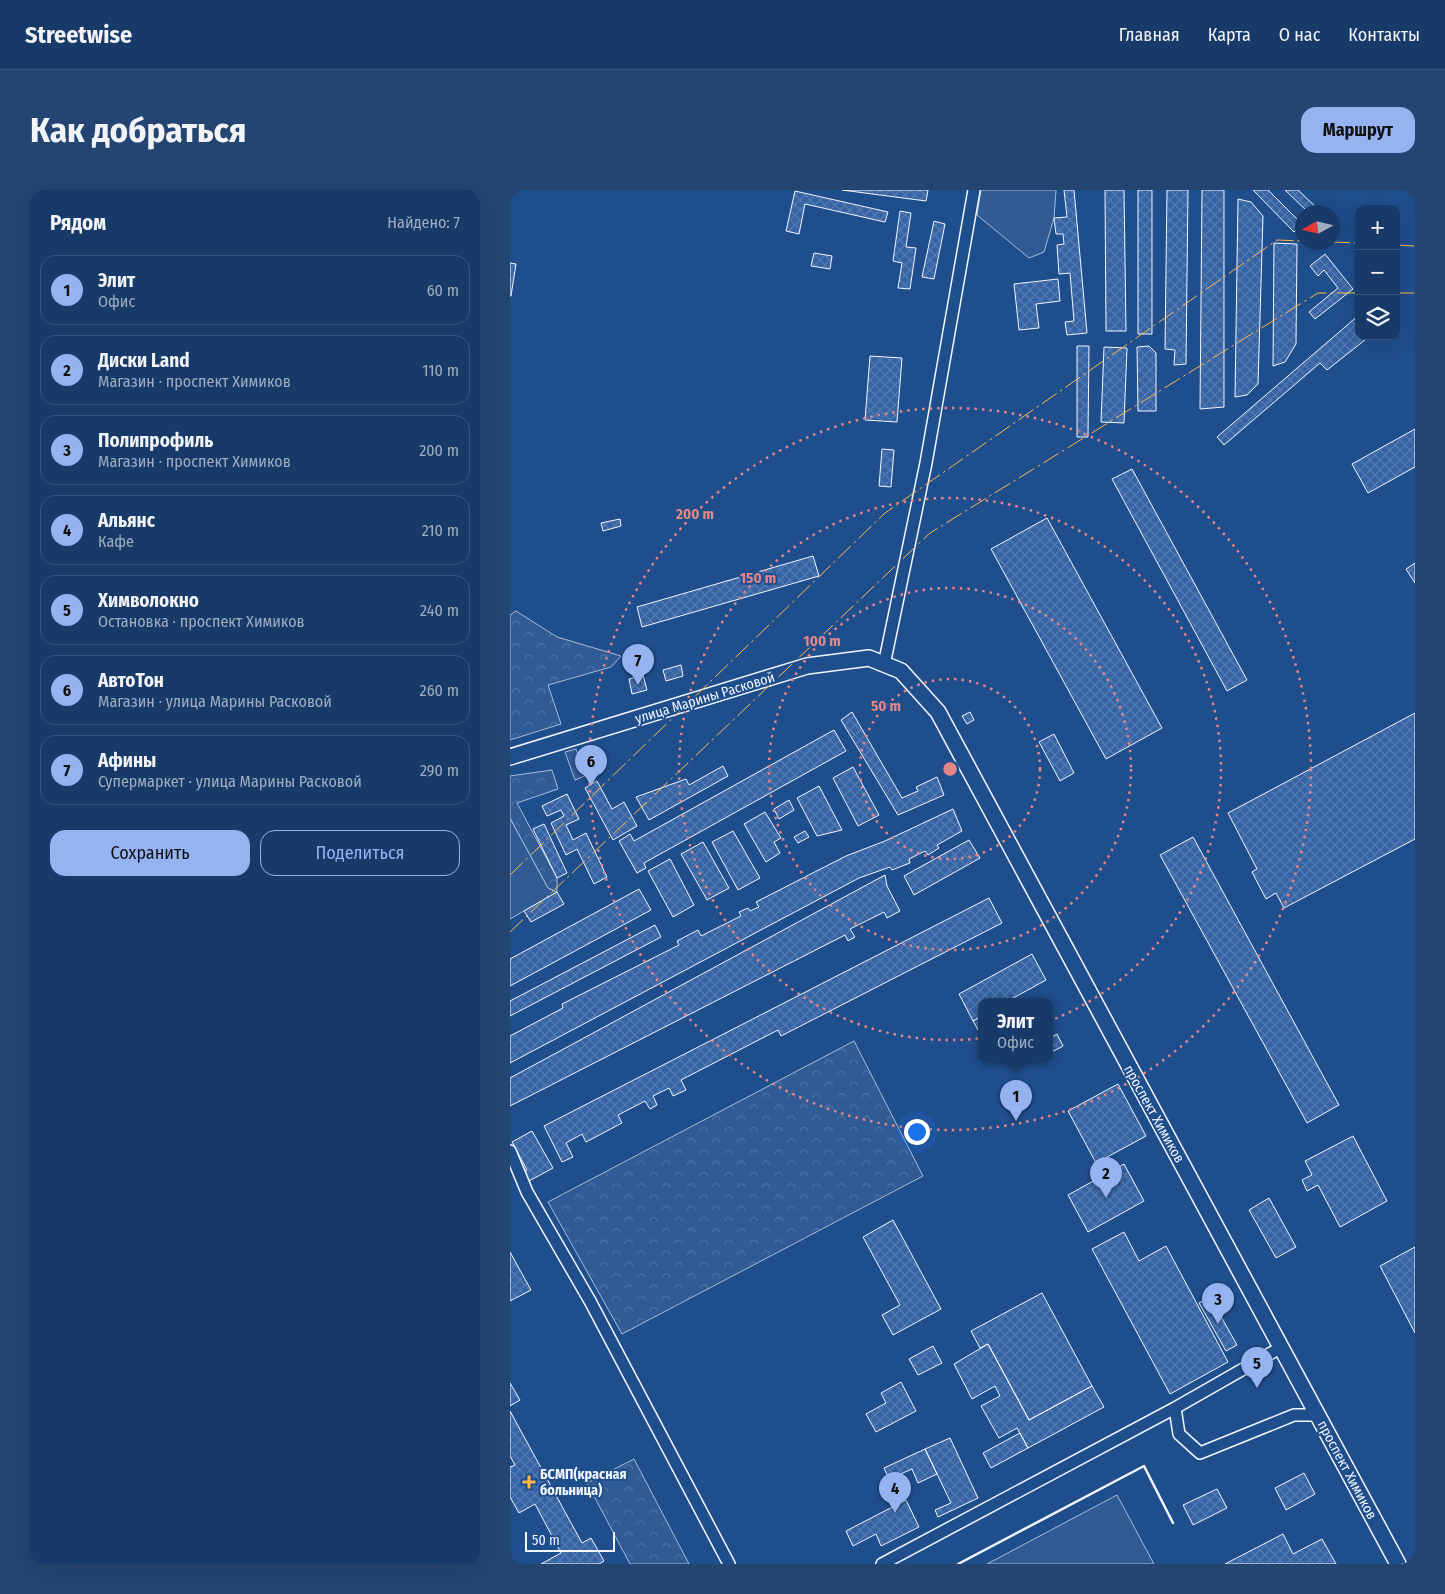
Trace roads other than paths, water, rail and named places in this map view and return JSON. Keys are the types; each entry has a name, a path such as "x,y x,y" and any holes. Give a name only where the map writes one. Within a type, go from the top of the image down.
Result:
{"main road":[{"name":"улица Марины Расковой","path":"510,757 807,666 869,658 901,671"},
{"name":"проспект Химиков","path":"901,671 938,712 1398,1564"}],"street":[{"path":"884,664 926,463 974,190"},
{"path":"510,1151 527,1192 594,1310 729,1564"},
{"path":"882,1564 1176,1408 1280,1348"},
{"path":"1176,1408 1179,1434 1200,1453 1294,1415 1317,1415"}],"place":[{"name":"Афины","path":"638,685"},
{"name":"АвтоТон","path":"591,786"},
{"name":"Элит","path":"1016,1121"},
{"name":"Диски Land","path":"1106,1198"},
{"name":"Полипрофиль","path":"1218,1324"},
{"name":"Химволокно","path":"1257,1388"},
{"name":"БСМП(красная больница)","path":"529,1482"},
{"name":"Альянс","path":"895,1513"}]}
